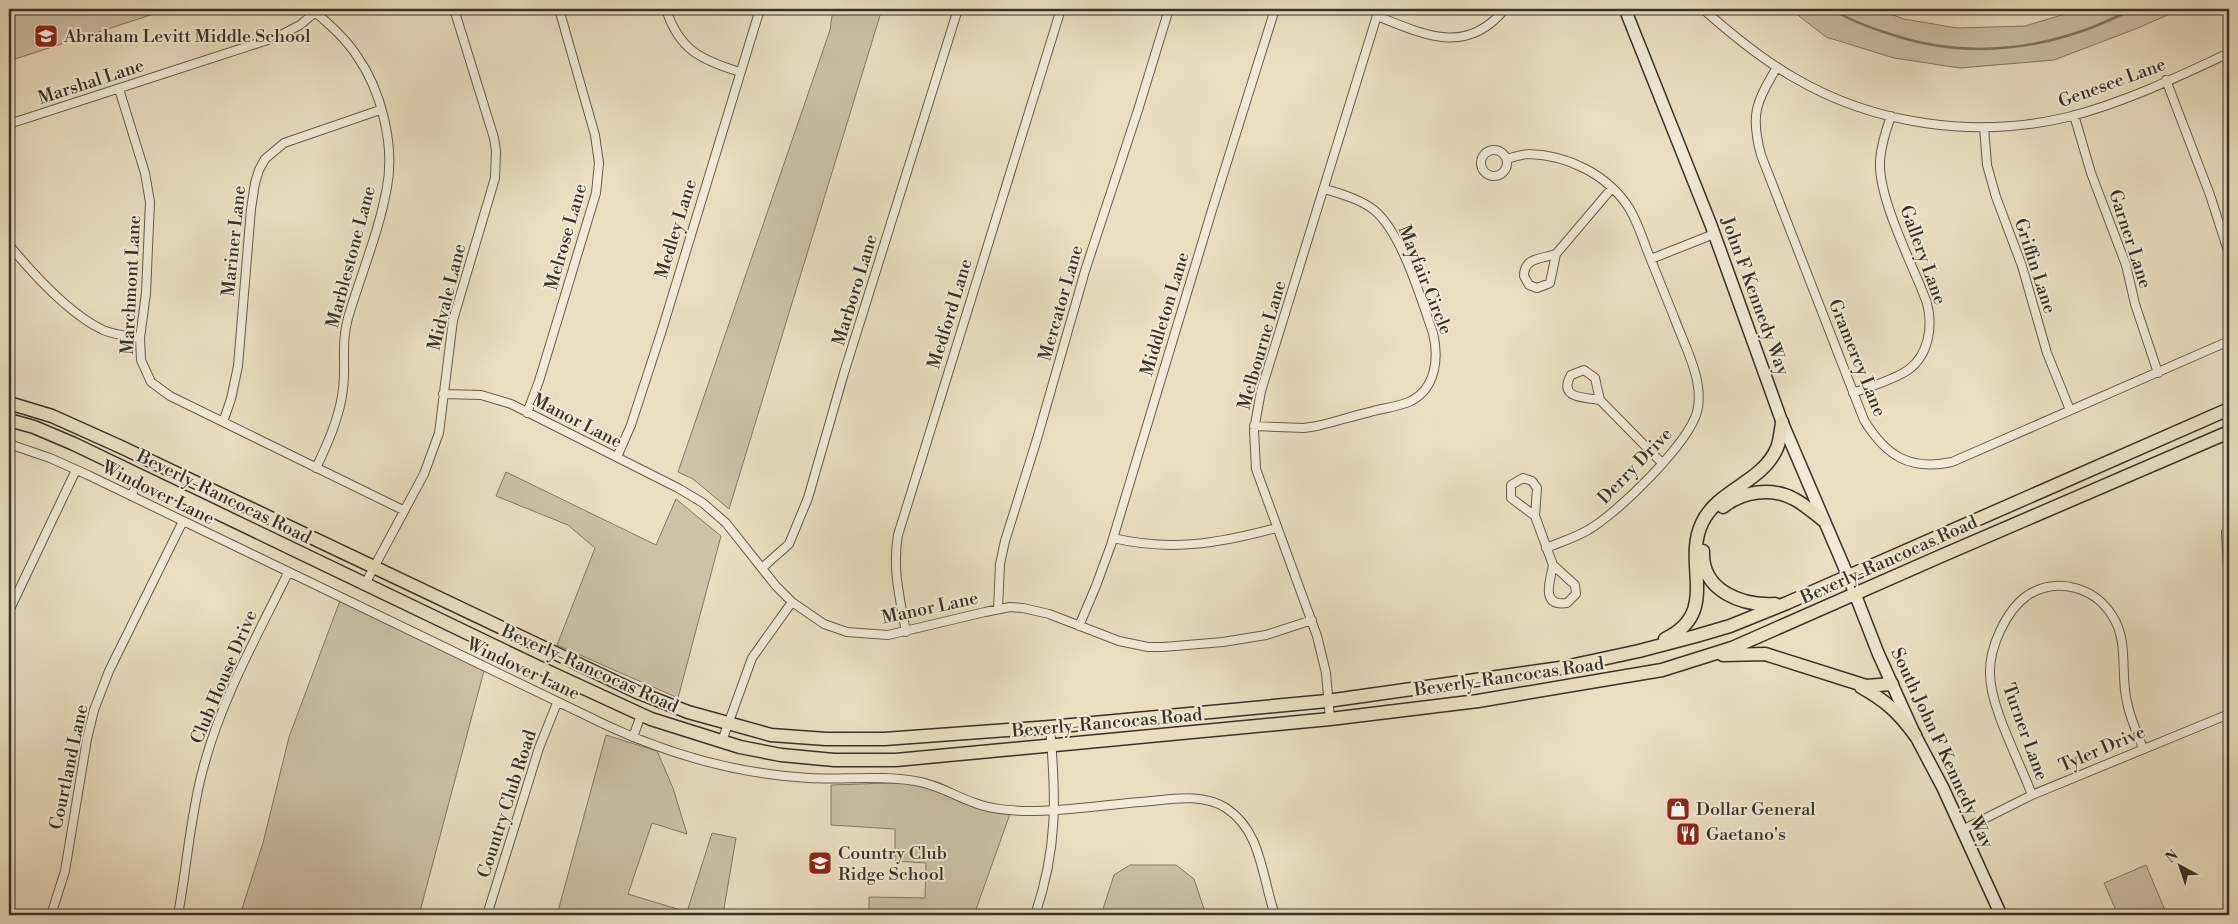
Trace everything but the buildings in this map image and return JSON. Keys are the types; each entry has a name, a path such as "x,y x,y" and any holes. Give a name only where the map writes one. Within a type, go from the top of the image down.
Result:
{"main road":[{"name":"Beverly-Rancocas Road","path":"9,403 52,416 637,692 688,712 771,735 826,739 884,740 1050,727 1327,701 1560,668 1639,651 1730,626 1788,603 2229,409"},
{"name":"Beverly-Rancocas Road","path":"9,420 34,427 141,476 640,715 722,741 781,756 834,760 896,760 1052,747 1330,719 1478,701 1662,670 1732,648 2229,432"},
{"path":"1639,651 1679,632 1689,622 1695,609 1698,593 1697,540 1702,524 1710,510 1721,499 1760,471 1770,460 1777,447 1782,422"},
{"path":"141,476 150,474 160,477 204,498 216,500 228,498"},
{"path":"1788,603 1760,605 1745,603 1723,591 1713,582 1706,570 1702,555 1703,540 1708,526 1716,512 1729,502 1743,495 1758,492 1795,499 1823,520"},
{"path":"1708,656 1765,654 1855,683 1874,687 1892,684"},
{"path":"1855,683 1883,699 1899,713 1915,735"}],"street":[{"name":"Midvale Lane","path":"365,584 430,460 439,433 453,320 491,191 496,164 496,151 491,125 454,9"},
{"name":"Melrose Lane","path":"528,413 556,328 592,207 598,178 598,149 595,135 559,9"},
{"path":"666,9 673,29 688,48 708,61 740,72"},
{"name":"Medley Lane","path":"617,457 631,425 662,330 760,9"},
{"name":"Marboro Lane","path":"762,568 789,544 799,524 844,373 958,9"},
{"name":"Medford Lane","path":"906,632 895,574 898,535 1061,9"},
{"name":"Mercator Lane","path":"998,610 1000,564 1005,541 1040,432 1085,271 1141,100 1168,9"},
{"name":"Middleton Lane","path":"1079,626 1099,580 1113,538 1214,202 1276,9"},
{"path":"1378,13 1425,34 1456,38 1466,37 1484,28 1505,9"},
{"name":"John F Kennedy Way","path":"1625,9 1714,234 1782,422 1855,594"},
{"name":"Genesee Lane","path":"1703,9 1740,41 1776,67 1822,92 1891,116 1948,126 1984,127 2038,123 2074,115 2113,103 2229,53"},
{"name":"Marshal Lane","path":"9,124 278,37 300,25 317,10"},
{"name":"Marblestone Lane","path":"316,468 341,402 343,346 348,318 381,216 387,186 389,157 380,110 369,78 357,56 317,10"},
{"name":"Melbourne Lane","path":"1330,719 1324,662 1312,620 1276,528 1256,468 1253,443 1254,426 1261,391 1378,13"},
{"name":"Gramercy Lane","path":"1776,67 1761,94 1755,111 1758,144 1769,180 1864,420 1879,441 1908,462 1919,465 1952,462 2229,342"},
{"path":"2166,80 2210,194 2229,254"},
{"name":"Marchmont Lane","path":"119,89 145,173 150,202 146,293 140,338 141,360 151,382 170,396 403,510"},
{"name":"Mariner Lane","path":"223,422 231,400 238,366 252,209 255,183 259,170 265,159 284,143 380,110"},
{"name":"Garner Lane","path":"2074,115 2091,173 2124,259 2135,304 2158,372"},
{"name":"Gallery Lane","path":"1853,393 1908,370 1922,356 1929,337 1930,314 1927,303 1888,204 1881,181 1880,160 1891,116"},
{"name":"Griffin Lane","path":"1984,127 1987,165 1994,190 2022,266 2047,353 2070,410"},
{"name":"Derry Drive","path":"1507,159 1528,154 1564,161 1587,170 1612,188 1633,216 1651,259 1691,363 1698,398 1697,410 1688,432 1662,463 1620,506 1578,535 1546,548"},
{"path":"1556,254 1529,262 1525,266 1524,276 1529,285 1537,288 1550,283 1556,254 1612,188"},
{"name":"Mayfair Circle","path":"1254,426 1304,428 1402,404 1419,395 1426,388 1436,367 1434,333 1403,256 1389,227 1368,206 1325,189"},
{"path":"1651,259 1714,234"},
{"path":"9,245 60,298 86,320 113,334 140,338"},
{"path":"1600,400 1574,397 1568,389 1571,375 1584,370 1593,374 1597,382 1600,400 1662,463"},
{"name":"Manor Lane","path":"444,394 490,397 528,413 678,488 703,503 726,523 792,602 824,624 848,632 874,636 906,632 1010,607 1036,610 1118,641 1148,647 1163,647 1223,642 1266,635 1312,620"},
{"name":"Windover Lane","path":"9,444 50,458 76,470 557,703 633,737 706,761 756,772 822,779 913,780 939,787 963,799 988,807 1023,811 1055,810 1185,798 1212,802 1224,807 1240,820 1251,837 1262,865 1267,892 1275,915"},
{"path":"9,611 76,470"},
{"path":"131,496 141,476"},
{"path":"1535,516 1511,498 1510,490 1518,479 1528,478 1538,488 1535,516 1546,548 1553,565 1570,578 1575,585 1574,598 1566,603 1557,603 1550,597 1548,592 1553,565"},
{"name":"Courtland Lane","path":"51,915 64,871 84,754 97,704 109,671 183,521"},
{"path":"1113,538 1153,545 1183,546 1220,542 1276,528"},
{"path":"2226,532 2229,589"},
{"name":"Club House Drive","path":"178,915 195,809 207,756 228,698 288,573"},
{"name":"Turner Lane","path":"2032,795 1995,700 1990,673 1995,647 2011,612 2028,595 2040,590 2064,586 2087,591 2101,600 2113,616 2121,638 2126,702 2143,748"},
{"name":"South John F Kennedy Way","path":"1855,594 1915,735 1943,788 2001,915"},
{"path":"722,741 752,658 792,602"},
{"name":"Country Club Road","path":"487,915 539,748 557,703"},
{"name":"Tyler Drive","path":"1962,830 2032,795 2229,714"},
{"path":"633,737 640,715"},
{"path":"1035,915 1050,861 1055,810 1050,727"}],"shaded area":[{"name":"Abraham Levitt Middle School","path":"9,9 169,9 9,61"},
{"path":"833,9 882,9 729,509 693,479 678,472 830,30"},
{"path":"1790,9 1877,9 1904,19 1957,28 2025,26 2082,9 2181,9 2138,28 2054,60 1960,68 1894,58 1826,37"},
{"path":"506,472 656,545 676,499 721,536 678,698 557,645 595,548 568,525 496,496"},
{"path":"341,598 485,667 419,915 240,915 263,843 289,737"},
{"path":"606,735 657,751 673,788 687,834 652,823 628,894 687,912 712,833 736,838 723,914 737,915 557,915"},
{"path":"919,782 1011,811 974,915 869,915 869,897 925,898 926,863 895,861 895,829 831,825 831,785"},
{"path":"1130,865 1176,865 1194,879 1206,915 1101,915 1114,875"},
{"path":"2146,865 2167,915 2118,915 2104,883"}],"waterway":[{"path":"1832,9 1866,26 1912,40 1937,45 1986,49 2011,47 2061,38 2091,28 2134,9"}],"place":[{"name":"Abraham Levitt Middle School","path":"46,36"},
{"name":"Dollar General","path":"1678,809"},
{"name":"Gaetano's","path":"1688,834"},
{"name":"Country Club Ridge School","path":"820,863"}]}
